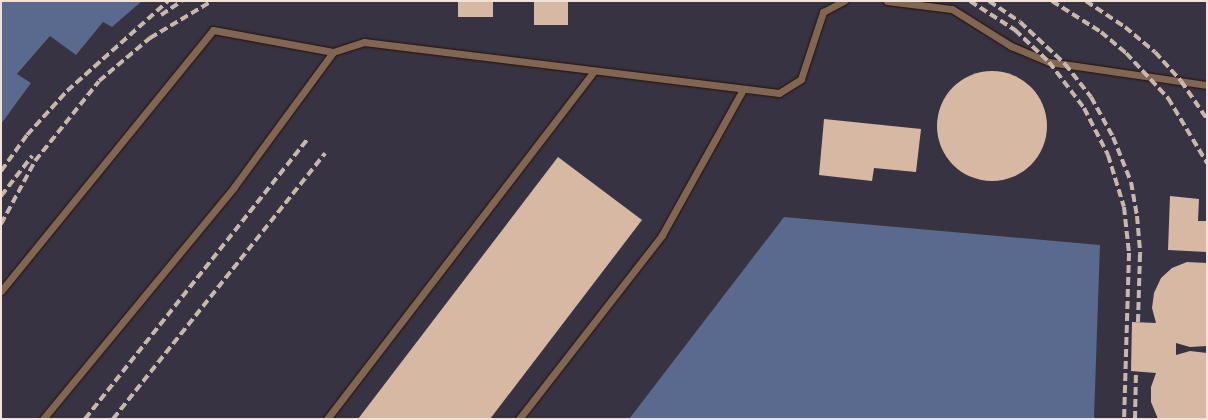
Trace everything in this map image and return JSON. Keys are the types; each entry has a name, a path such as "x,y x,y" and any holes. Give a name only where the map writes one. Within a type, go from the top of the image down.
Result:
{"lane":[{"path":"1,291 213,30 334,52 364,42 742,91 778,93 800,79 823,12 844,1"},
{"path":"887,1 952,9 1011,46 1049,62 1207,85"},
{"path":"43,419 234,187 334,52"},
{"path":"327,419 593,72"},
{"path":"519,419 662,235 742,91"}],"shaded area":[{"path":"142,1 1207,1 1207,419 1094,419 1100,245 784,217 629,419 1,419 1,124 31,83 17,75 50,36 76,55 103,21 112,27"}],"water":[{"path":"1,1 142,1 112,27 103,22 76,55 50,36 17,74 31,83 1,124"},
{"path":"784,217 1100,245 1094,419 629,419"}],"building":[{"path":"458,1 493,1 493,17 458,17"},
{"path":"534,1 568,1 568,25 534,25"},
{"path":"992,71 1013,75 1031,87 1043,105 1047,126 1043,147 1031,165 1013,177 992,181 971,177 953,165 941,147 937,126 941,105 953,87 971,75"},
{"path":"824,119 921,129 916,172 874,168 872,181 819,175"},
{"path":"558,157 642,220 490,419 358,419"},
{"path":"1170,196 1199,199 1198,221 1207,221 1207,252 1168,250"},
{"path":"1187,262 1207,263 1207,346 1190,347 1176,343 1176,355 1190,351 1207,353 1207,419 1158,419 1151,402 1151,387 1156,373 1131,371 1132,322 1156,323 1152,308 1154,293 1161,278 1172,268"}],"railway":[{"path":"1,171 27,135 67,91 168,1"},
{"path":"161,15 182,1"},
{"path":"1,224 35,161 99,81 150,38 212,1"},
{"path":"970,1 1015,30 1049,62 1084,108 1108,155 1124,207 1129,253 1124,419"},
{"path":"989,1 1020,22 1065,64 1091,97 1113,137 1131,182 1137,216 1140,254 1138,322"},
{"path":"1052,1 1101,32 1126,53 1168,98 1207,163"},
{"path":"1086,1 1125,27 1155,52 1181,81 1207,119"},
{"path":"85,419 308,139"},
{"path":"113,419 325,153"},
{"path":"1,196 32,156"},
{"path":"1135,419 1136,372"}]}
